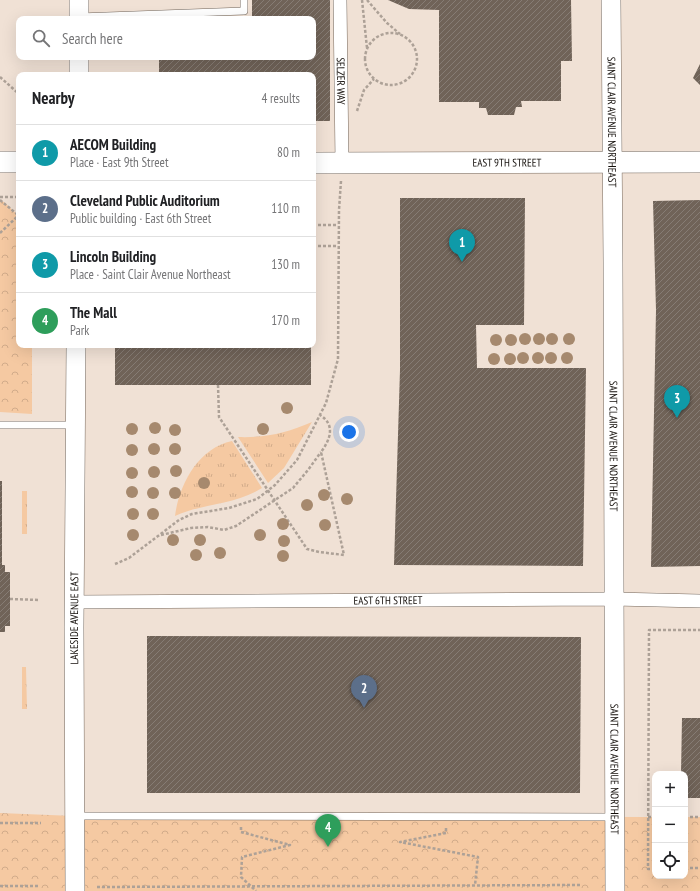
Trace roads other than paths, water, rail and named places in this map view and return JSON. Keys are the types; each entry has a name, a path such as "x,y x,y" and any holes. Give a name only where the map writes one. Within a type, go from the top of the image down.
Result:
{"main road":[{"name":"EAST 9TH STREET","path":"316,163 576,161 611,163 700,162"},
{"path":"0,162 16,162"}],"street":[{"name":"SELZER WAY","path":"340,0 342,163"},
{"name":"SAINT CLAIR AVENUE NORTHEAST","path":"610,0 613,262 615,891"},
{"path":"79,60 79,72"},
{"name":"LAKESIDE AVENUE EAST","path":"75,891 76,348"},
{"name":"EAST 6TH STREET","path":"75,602 614,599 700,601"}],"lane":[{"path":"79,12 244,11 244,0"},
{"path":"0,425 75,425"},
{"path":"74,816 615,817"}],"place":[{"name":"AECOM Building","path":"462,262"},
{"name":"Lincoln Building","path":"677,418"},
{"name":"Cleveland Public Auditorium","path":"364,708"},
{"name":"The Mall","path":"328,847"}]}
